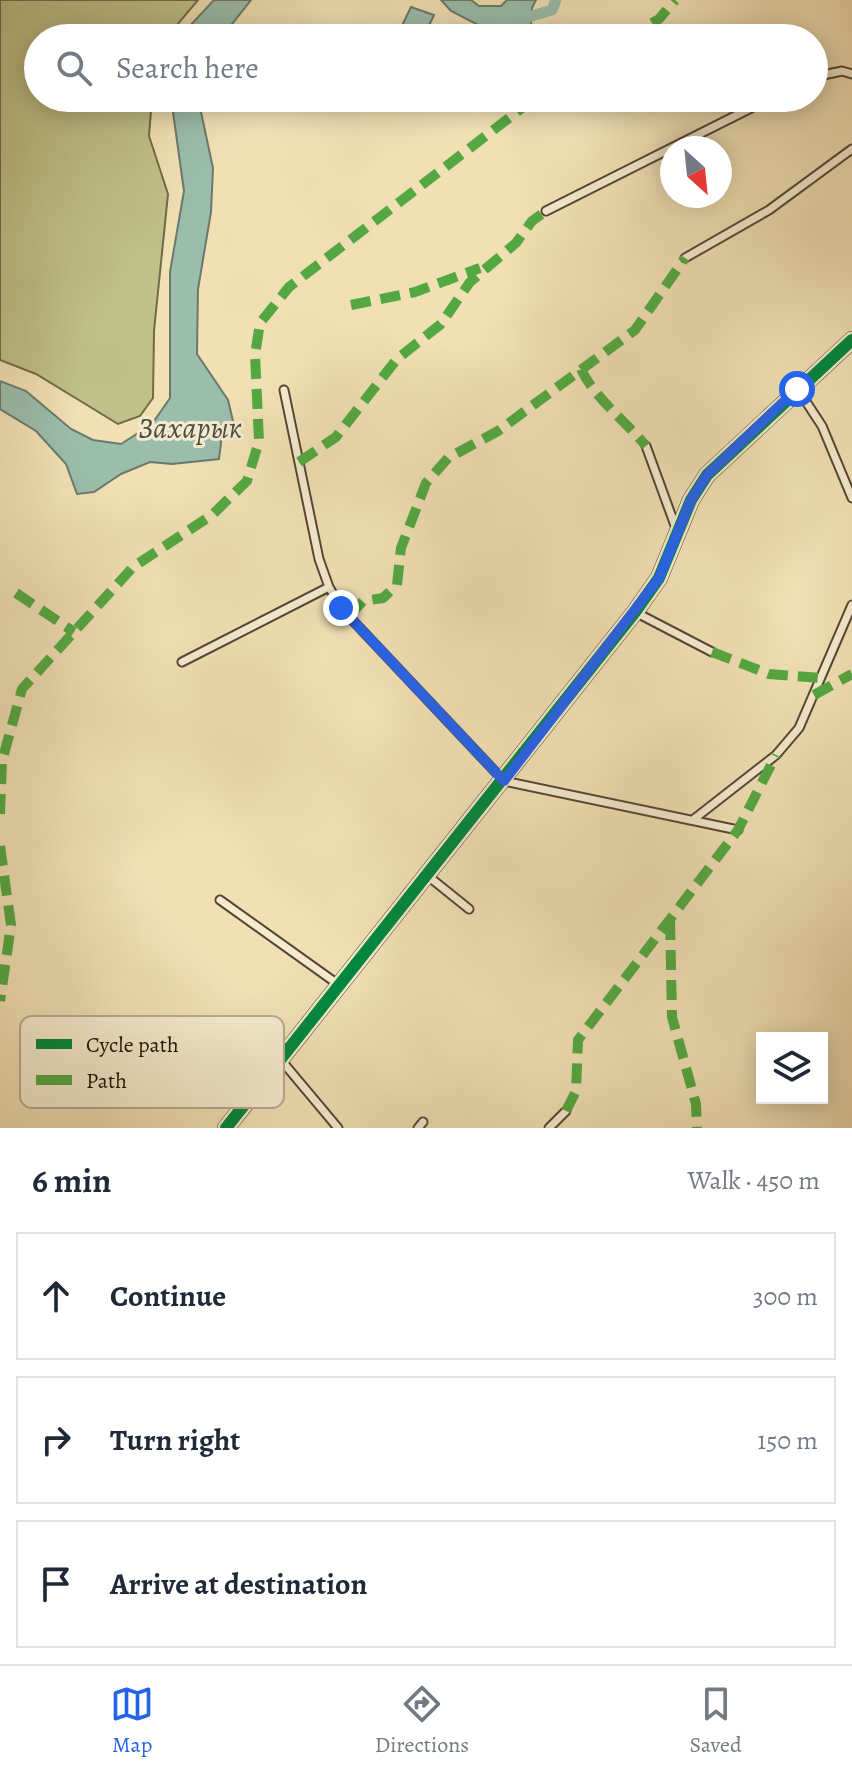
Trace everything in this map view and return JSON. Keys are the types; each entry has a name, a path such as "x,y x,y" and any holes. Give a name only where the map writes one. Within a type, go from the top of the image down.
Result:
{"street":[{"path":"284,1056 635,612 659,578 691,500 707,475 852,340"},
{"path":"226,1128 242,1108"}],"lane":[{"path":"828,74 842,71 852,74"},
{"path":"546,211 743,112"},
{"path":"685,258 769,210 852,149"},
{"path":"797,389 822,426 852,498"},
{"path":"284,390 319,559 329,587 341,608 504,781 738,830"},
{"path":"646,446 678,533"},
{"path":"182,662 329,587"},
{"path":"694,819 776,755 799,728 852,605"},
{"path":"635,612 712,652"},
{"path":"428,876 469,909"},
{"path":"220,900 340,986"},
{"path":"284,1064 338,1128"},
{"path":"549,1128 566,1111"}],"green space":[{"path":"0,0 198,0 178,24 24,24 24,112 151,112 149,136 168,194 154,331 153,398 140,416 118,424 36,374 0,360"}],"water":[{"path":"214,0 251,0 232,24 192,24"},
{"path":"441,0 471,0 479,6 501,6 507,0 536,0 531,24 476,24 451,11"},
{"path":"411,7 434,15 430,24 403,24"},
{"name":"Захарык","path":"173,112 201,112 213,168 211,212 198,289 197,354 228,400 233,421 222,435 219,459 172,464 150,462 121,474 94,492 77,494 66,464 36,431 0,409 0,381 26,391 71,429 93,440 121,444 152,424 170,398 170,272 184,191"}],"waterway":[{"path":"518,20 552,10 556,0"}],"marked path":[{"path":"650,24 659,19 675,0"},
{"path":"0,814 2,761 22,689 133,567 212,515 247,481 259,441 255,355 260,323 289,287 517,112"},
{"path":"299,462 336,437 397,359 441,324 470,282 516,243 532,221 546,211"},
{"path":"349,616 363,601 383,598 397,585 401,548 426,483 448,458 498,431 635,330 685,258"},
{"path":"351,305 415,292 480,268"},
{"path":"581,369 602,399 646,446"},
{"path":"16,593 74,632"},
{"path":"712,652 769,674 821,678"},
{"path":"814,695 852,674"},
{"path":"566,1111 576,1091 578,1040 738,830 776,755"},
{"path":"0,846 11,925 0,1001"},
{"path":"670,920 672,1017 696,1104 697,1128"}],"cycle path":[{"path":"284,1055 635,612 659,578 691,500 707,475 852,340"},
{"path":"226,1128 242,1108"}],"route":[{"path":"341,608 504,781 659,578 691,500 707,475 797,389"}]}
